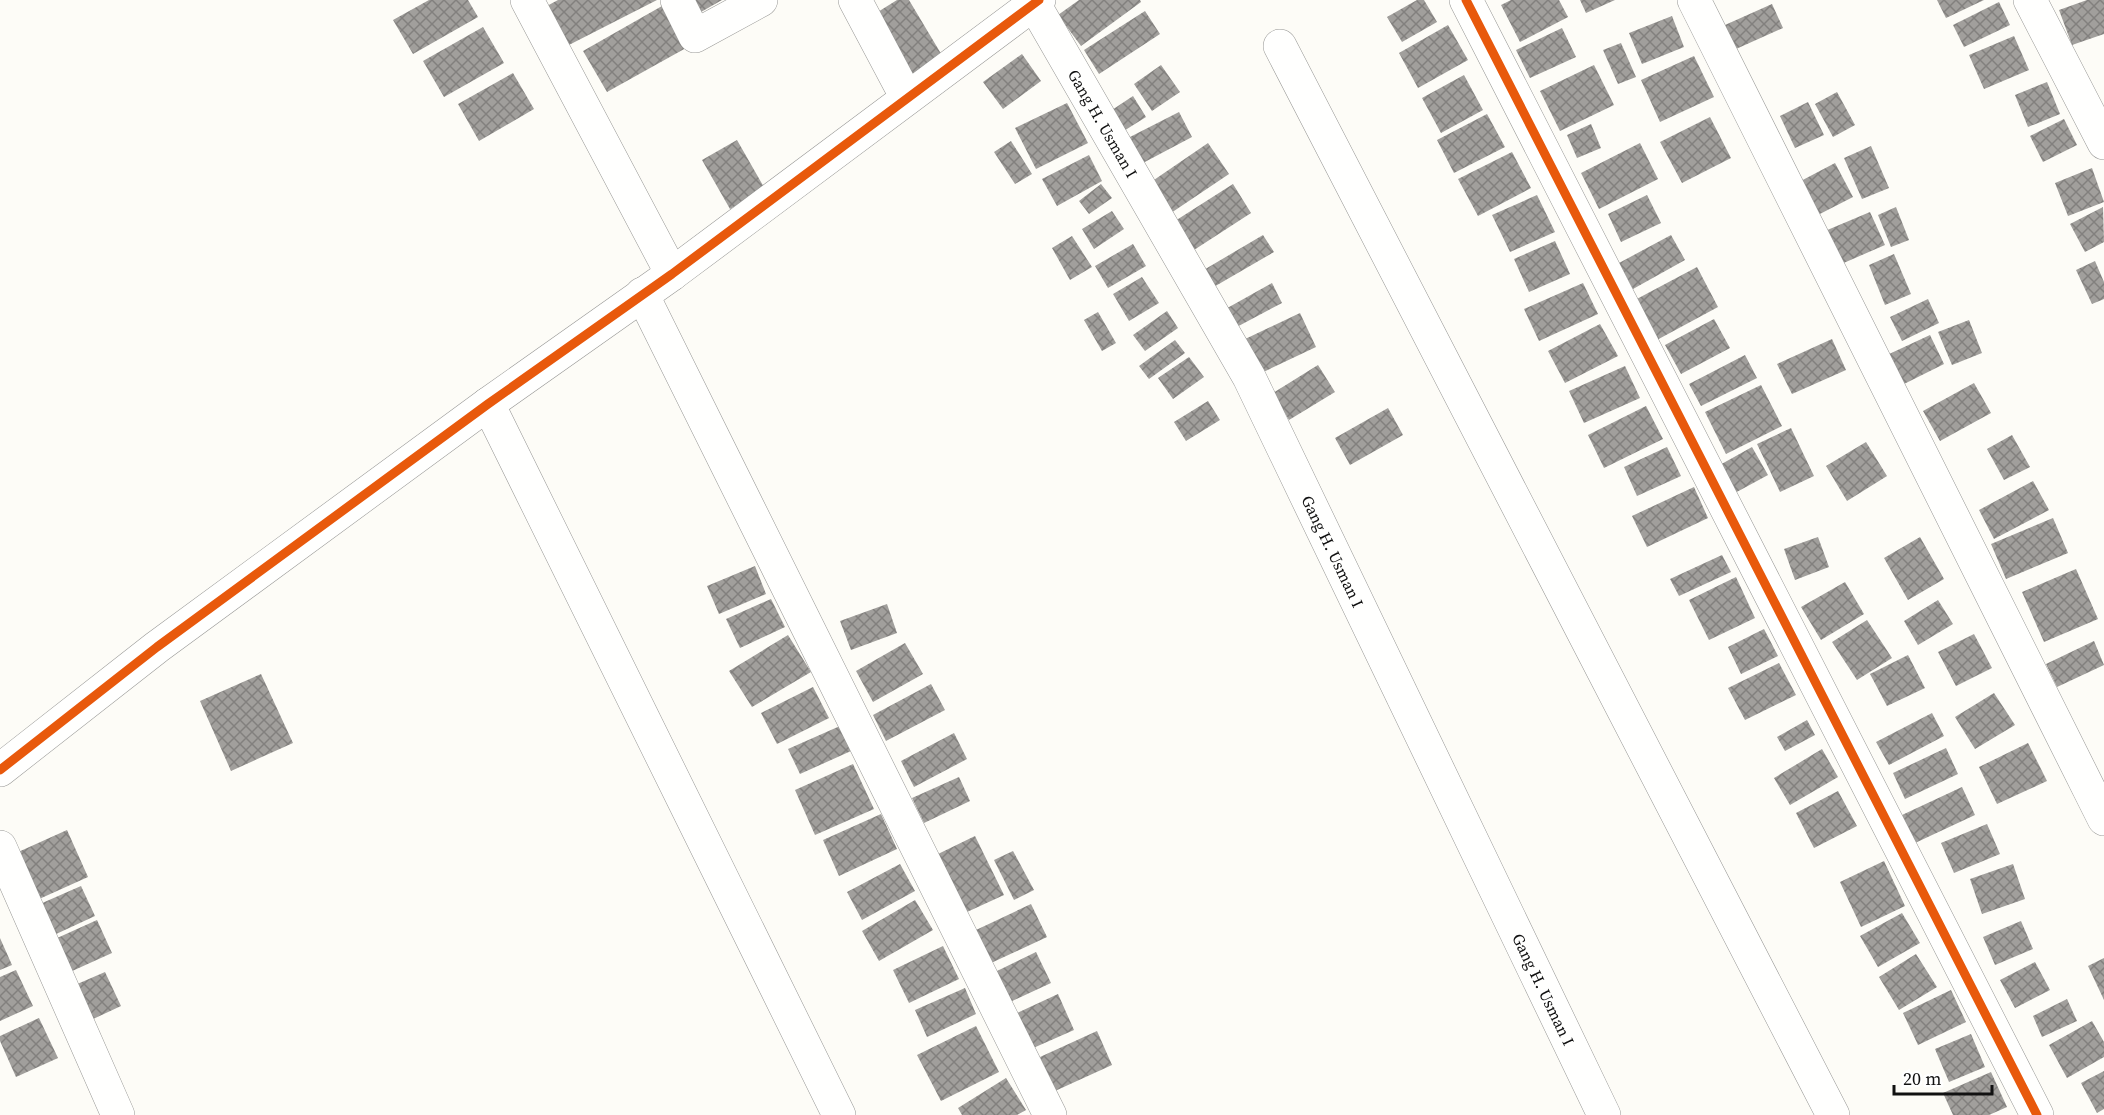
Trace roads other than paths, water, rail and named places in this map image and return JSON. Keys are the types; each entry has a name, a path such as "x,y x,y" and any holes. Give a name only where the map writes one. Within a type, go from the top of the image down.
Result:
{"street":[{"path":"527,0 672,274"},
{"path":"676,0 696,36 761,0"},
{"path":"855,0 907,98"},
{"path":"1466,0 2037,1115"},
{"path":"1694,0 2104,819"},
{"path":"2030,0 2104,143"},
{"path":"0,770 157,647 488,404 672,274 1036,2"},
{"name":"Gang H. Usman I","path":"1036,2 1249,378 1604,1115"},
{"path":"1280,46 1833,1115"},
{"path":"642,294 1050,1115"},
{"path":"488,404 839,1115"},
{"path":"0,847 118,1115"}]}
